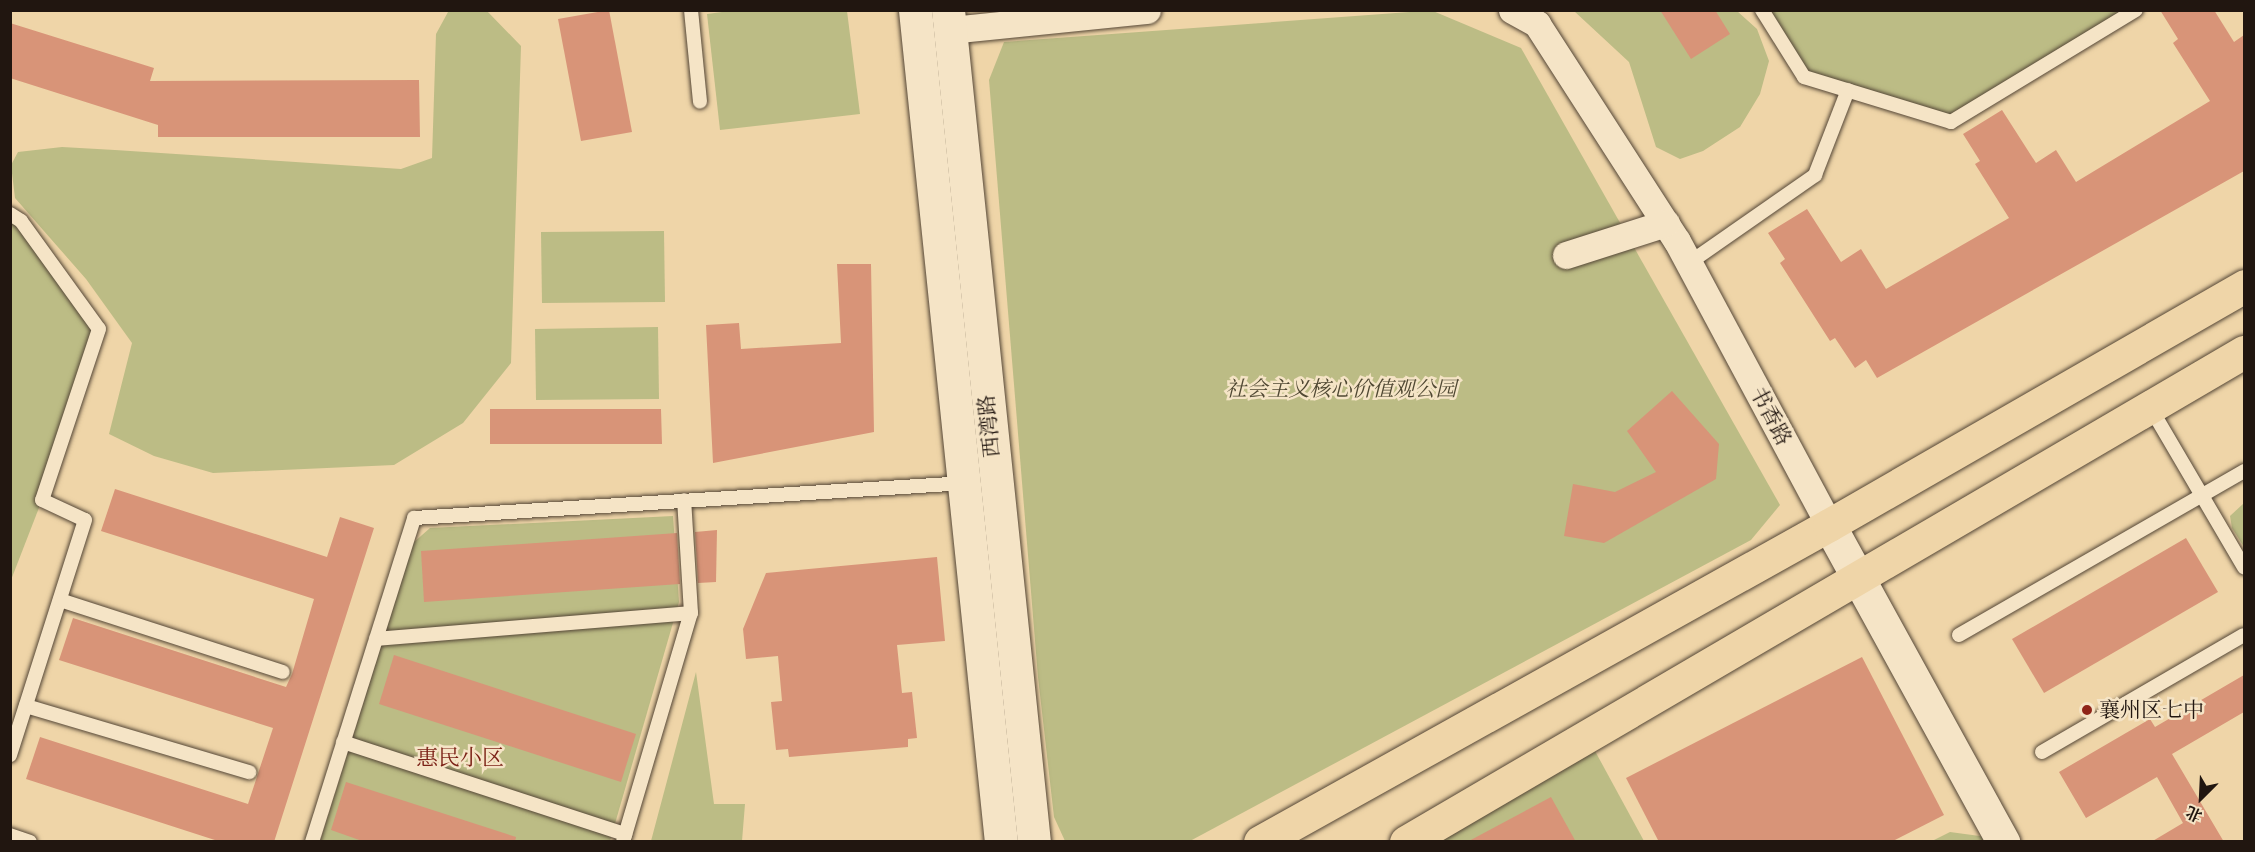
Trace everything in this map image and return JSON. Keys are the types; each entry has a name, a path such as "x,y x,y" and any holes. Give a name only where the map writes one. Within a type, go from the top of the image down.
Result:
{"main road":[{"name":"西湾路","path":"915,10 1001,842"},
{"name":"西湾路","path":"949,20 1034,842"},
{"path":"1260,842 1829,525 2244,286"},
{"path":"1406,842 2244,352"},
{"name":"书香路","path":"1829,525 2003,842"}],"street":[{"path":"949,20 1147,10"},
{"name":"书香路","path":"1512,10 1538,24 1666,223 1829,525"},
{"path":"1566,255 1666,223"}],"lane":[{"path":"691,10 700,102"},
{"path":"1762,10 1804,77 1951,122 2136,10"},
{"path":"2108,10 2115,23"},
{"path":"1689,263 1815,176 1848,90"},
{"path":"10,213 21,221 99,329 42,500 85,520 10,755"},
{"path":"2150,407 2244,567"},
{"path":"1959,635 2244,471"},
{"path":"312,842 414,518 965,483"},
{"path":"343,742 624,838 691,613 684,500"},
{"path":"60,600 283,672"},
{"path":"376,639 691,613"},
{"path":"2042,752 2244,635"},
{"path":"26,706 249,772"},
{"path":"10,835 30,842"}],"green space":[{"path":"737,10 847,11 860,114 720,130 707,14"},
{"path":"487,11 521,46 511,363 463,423 394,465 213,473 154,456 109,434 132,343 86,279 15,198 11,165 18,152 62,147 401,169 432,158 436,34 448,12"},
{"name":"社会主义核心价值观公园","path":"1433,11 1521,48 1780,505 1751,540 1190,841 1065,841 1054,817 1038,677 989,80 1004,42"},
{"path":"1574,11 1737,11 1757,29 1769,61 1760,94 1740,127 1703,151 1680,159 1656,147 1629,62"},
{"path":"1762,11 2136,11 1951,122 1804,77"},
{"path":"11,214 99,329 42,500 11,580"},
{"path":"664,231 665,302 542,303 541,232"},
{"path":"658,327 659,399 536,400 535,329"},
{"path":"2244,503 2244,547 2232,528 2230,516"},
{"path":"673,516 679,602 610,841 320,842 413,543 430,528"},
{"path":"696,672 714,804 745,804 742,841 651,841"},
{"path":"1595,751 1644,841 1430,842 1581,752"},
{"path":"1950,832 1987,837 1990,842 1930,842"}],"building":[{"path":"609,10 632,132 581,141 558,19"},
{"path":"1660,10 1715,10 1730,34 1691,59"},
{"path":"2160,10 2214,10 2234,42 2244,35 2244,171 1877,378 1866,360 1855,368 1835,338 1830,341 1780,263 1785,259 1768,233 1807,209 1841,262 1861,249 1886,289 2009,218 1975,164 1980,161 1963,134 2002,110 2036,163 2056,150 2076,182 2210,101 2173,43 2178,39"},
{"path":"10,23 154,68 150,81 419,80 420,137 158,137 158,125 10,78"},
{"path":"837,264 871,264 874,432 713,463 706,325 739,323 741,349 841,343"},
{"path":"1672,391 1719,444 1716,479 1604,543 1564,536 1573,484 1615,492 1656,472 1627,431"},
{"path":"490,409 661,409 662,444 490,444"},
{"path":"115,489 327,557 340,517 374,528 274,842 221,842 26,779 40,737 248,804 273,728 59,660 73,618 286,687 292,674 314,599 101,531"},
{"path":"717,530 716,582 698,583 695,532"},
{"path":"677,533 680,584 424,602 421,551"},
{"path":"2186,538 2218,592 2044,693 2012,639"},
{"path":"937,557 945,641 897,645 902,693 912,692 917,738 908,739 908,747 789,757 788,749 776,750 771,702 782,701 778,656 746,659 743,629 766,573"},
{"path":"394,655 636,734 621,782 379,704"},
{"path":"1862,657 1944,815 1891,842 1659,842 1626,778"},
{"path":"2244,675 2244,712 2172,754 2224,842 2151,842 2183,823 2157,777 2086,818 2059,772 2150,719 2155,727"},
{"path":"346,782 516,837 515,842 365,842 331,830"},
{"path":"1551,797 1576,842 1467,842"}],"place":[{"name":"襄州区七中","path":"2087,710"}],"district":[{"name":"惠民小区","path":"460,758"}]}
